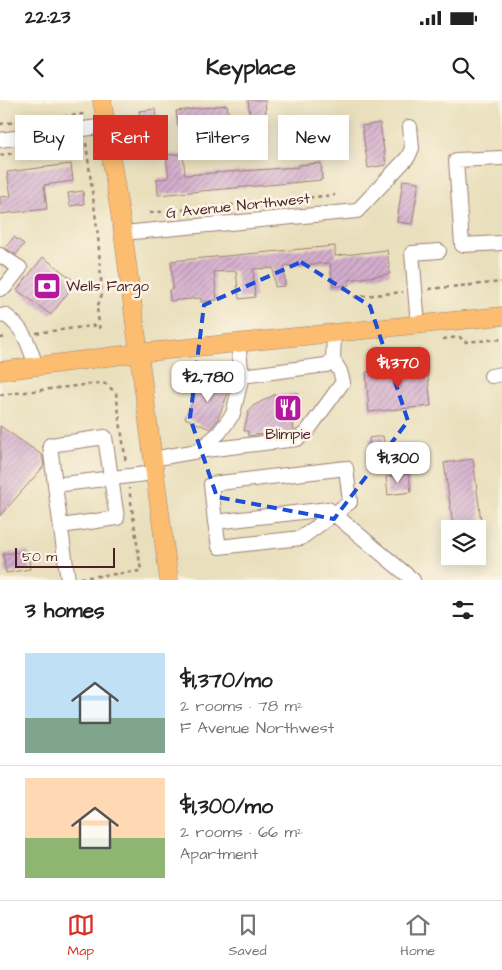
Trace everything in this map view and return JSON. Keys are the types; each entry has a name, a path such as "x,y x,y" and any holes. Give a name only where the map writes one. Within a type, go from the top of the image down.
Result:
{"main road":[{"path":"102,100 104,115"},
{"path":"111,160 169,580"},
{"path":"0,371 138,353 502,316"}],"street":[{"name":"G Avenue Northwest","path":"122,234 357,211 408,157 412,148 410,127"},
{"path":"0,140 93,128"},
{"path":"502,158 456,160 462,245 502,243"},
{"path":"418,324 412,253 440,251"},
{"path":"0,255 20,268 5,287 0,289"},
{"path":"0,316 5,315 17,324 24,335 36,366"},
{"path":"55,485 111,478 198,451 297,439 306,432 343,382 340,371 333,360 334,333"},
{"path":"198,451 218,433 233,414 242,376 238,343"},
{"path":"242,376 326,365 333,360"},
{"path":"61,526 116,518 105,437 50,445 68,580"},
{"path":"346,468 350,502 331,512 301,538 218,547 215,522 211,484 346,468"},
{"path":"215,522 331,512 413,580"}],"path":[{"path":"0,124 84,114"},
{"path":"0,155 87,144 98,236 102,294 97,308 100,332"},
{"path":"150,213 335,195"},
{"path":"0,338 99,325"},
{"path":"440,339 460,337 464,342 502,339"}],"highlighted area":[{"path":"301,262 370,306 408,421 334,519 217,497 190,418 204,305"}],"building":[{"path":"248,100 265,100 266,115 250,115"},
{"path":"227,105 228,115 178,115 178,126 176,111"},
{"path":"155,109 156,115 140,115 139,111"},
{"path":"380,123 386,165 368,168 362,126"},
{"path":"178,154 178,160 184,160 185,175 298,167 298,165 321,163 322,180 158,195 157,179 169,178 167,160 168,155"},
{"path":"71,164 73,181 44,185 47,209 0,214 0,197 11,196 7,172"},
{"path":"403,180 419,182 412,224 397,222"},
{"path":"83,191 84,204 70,206 68,193"},
{"path":"14,237 24,244 16,255 5,248"},
{"path":"335,246 335,256 387,250 390,274 348,280 349,285 333,287 330,263 284,266 285,286 275,287 273,268 253,269 255,297 239,299 236,271 214,272 217,300 201,302 201,298 170,301 169,290 173,289 171,261"},
{"name":"Wells Fargo","path":"43,257 76,282 51,315 17,290"},
{"path":"427,366 431,406 369,412 366,372"},
{"path":"204,376 230,388 217,421 210,429 185,418"},
{"path":"297,393 300,415 292,416 294,430 248,436 248,431 244,431 249,411 253,406 274,395"},
{"path":"0,426 42,455 44,466 0,516"},
{"path":"383,436 385,451 370,453 369,438"},
{"path":"473,459 481,520 452,520 444,463"},
{"path":"409,474 411,492 388,495 386,477"},
{"path":"28,551 30,569 6,573 3,554"}],"place":[{"name":"Wells Fargo","path":"47,286"},
{"name":"Blimpie","path":"288,408"}]}
